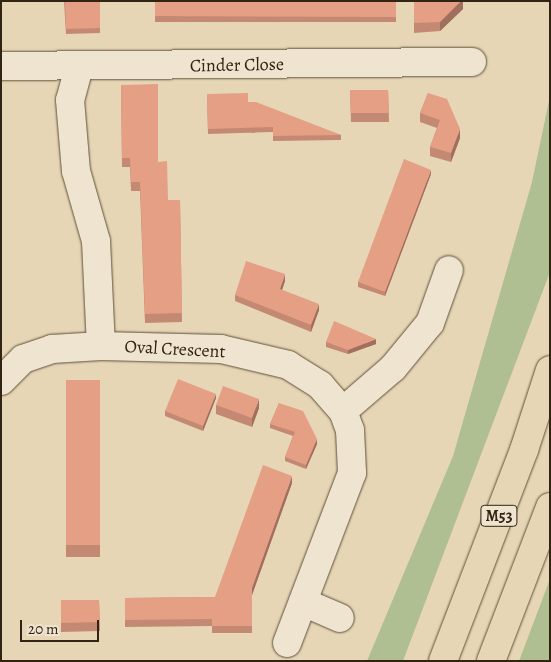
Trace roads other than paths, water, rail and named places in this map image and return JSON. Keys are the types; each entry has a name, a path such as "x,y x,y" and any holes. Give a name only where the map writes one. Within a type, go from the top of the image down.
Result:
{"highway":[{"name":"M53","path":"443,661 524,450 550,370"},
{"name":"M53","path":"491,661 550,507"}],"street":[{"name":"Cinder Close","path":"1,66 80,67 472,62"},
{"name":"Oval Crescent","path":"80,67 70,100 76,171 96,241 101,346 221,349 288,365 320,385 343,411 350,430 352,472 286,643"},
{"path":"343,411 393,368 430,323 449,270"},
{"path":"1,381 23,359 52,349 101,346"},
{"path":"303,602 340,618"}]}
